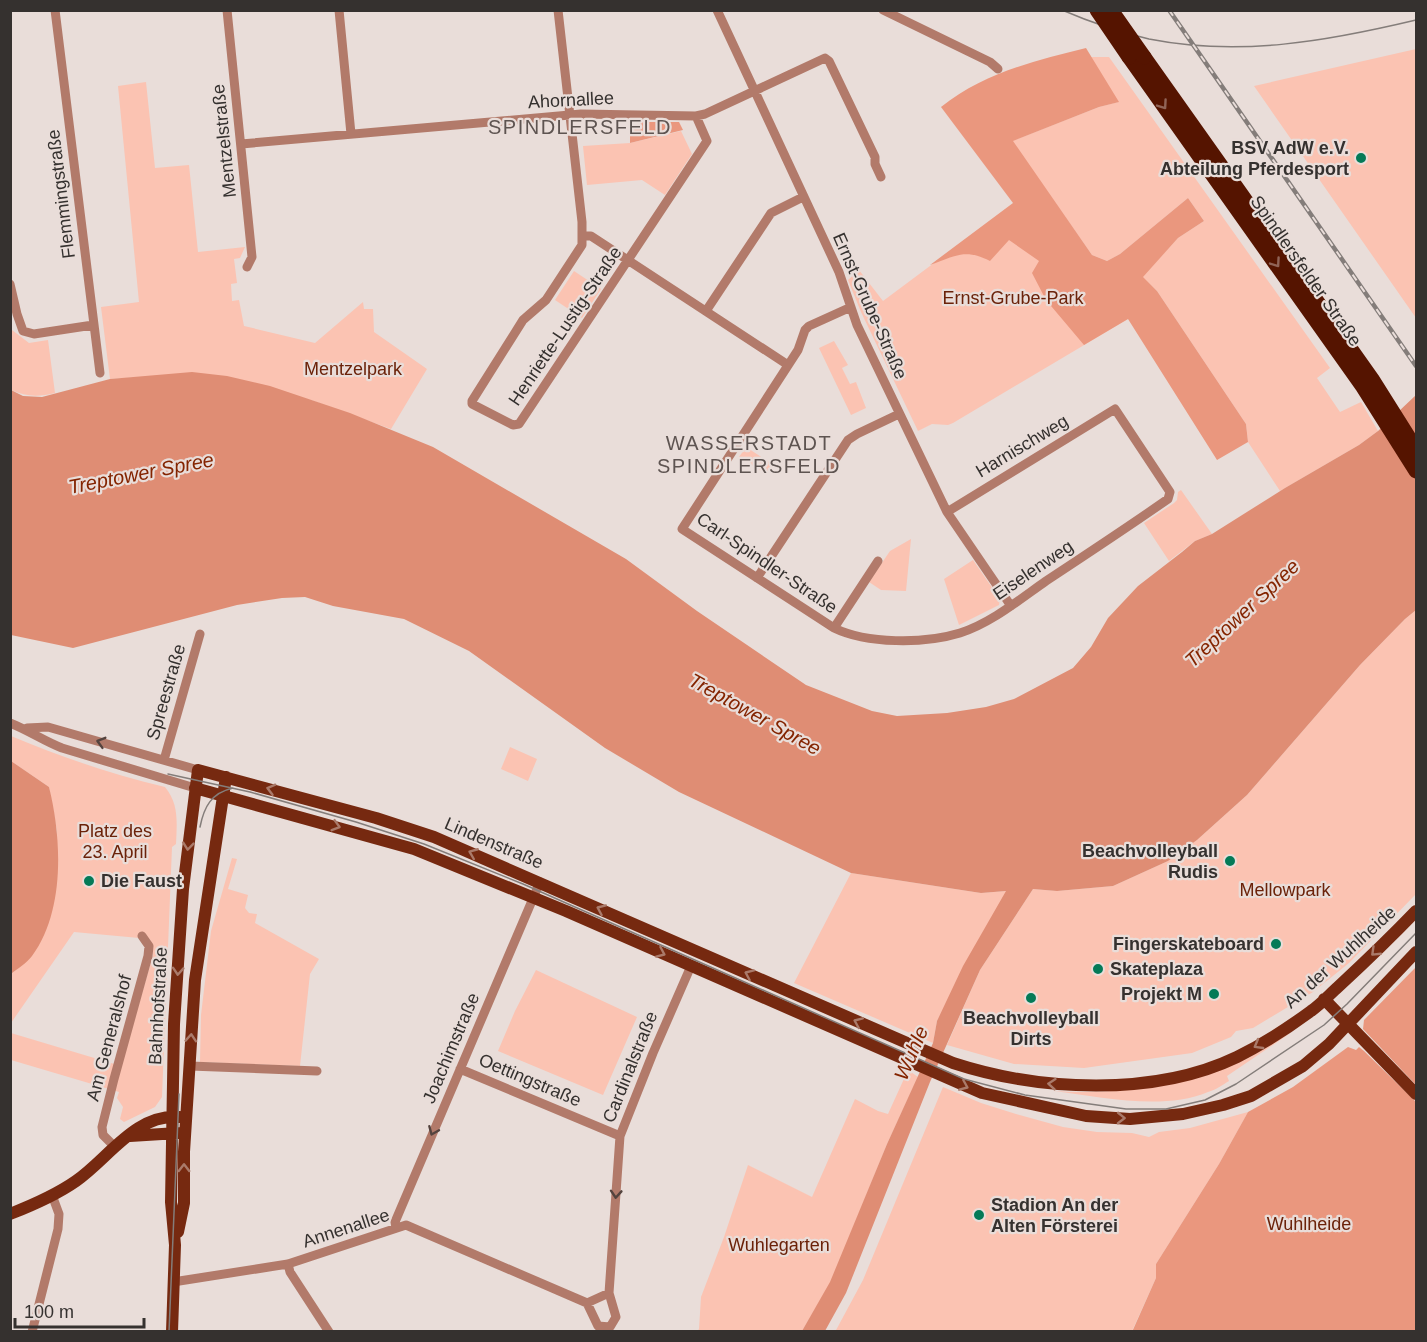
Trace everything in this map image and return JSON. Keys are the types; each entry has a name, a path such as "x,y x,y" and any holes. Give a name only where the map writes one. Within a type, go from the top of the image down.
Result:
{"highway":[{"name":"Spindlersfelder Straße","path":"1097,10 1136,57 1267,229 1382,405"},
{"name":"Spindlersfelder Straße","path":"1112,10 1136,57"},
{"path":"1382,405 1416,449"},
{"path":"1382,405 1416,471"}],"main road":[{"name":"Bahnhofstraße","path":"172,1332 176,1245 184,1203 179,1133 173,1116 174,1024 181,918 198,770"},
{"name":"Lindenstraße","path":"198,770 399,825 434,837 941,1058"},
{"name":"Bahnhofstraße","path":"179,1133 187,1117 195,980 226,777"},
{"name":"Lindenstraße","path":"195,788 414,849 566,911 988,1095 1086,1116 1130,1119 1183,1114 1244,1099 1275,1084 1303,1066 1333,1040 1347,1023"},
{"name":"An der Wuhlheide","path":"941,1058 997,1076 1059,1085 1103,1085 1155,1080 1198,1071 1237,1057 1285,1029 1324,999 1416,911"},
{"path":"1347,1023 1416,952"},
{"path":"1324,999 1416,1094"},
{"path":"10,1214 52,1195 87,1173 114,1146 160,1118 187,1117"},
{"path":"126,1137 179,1133"}],"street":[{"name":"Flemmingstraße","path":"55,10 100,374"},
{"name":"Mentzelstraße","path":"227,10 252,257 247,267"},
{"path":"339,10 351,134"},
{"path":"558,10 583,236 591,236 788,365"},
{"name":"Ernst-Grube-Straße","path":"717,10 839,272 851,307 899,414 947,512 1011,606"},
{"path":"884,10 990,62 998,69"},
{"name":"Ahornallee","path":"241,144 569,115 696,116 705,114 825,58 830,60 875,157 875,164 881,177"},
{"name":"Henriette-Lustig-Straße","path":"583,236 582,245 549,296 525,318 472,401 472,404 513,426 519,424 707,141 696,116"},
{"path":"706,311 771,213 803,197"},
{"path":"10,284 16,314 23,330 34,333 93,325"},
{"name":"Carl-Spindler-Straße","path":"851,307 808,326 798,350 682,529 834,628 862,638 897,639"},
{"name":"Eiselenweg","path":"897,639 928,639 959,633 982,623 1011,606 1168,499 1170,492 1115,409"},
{"name":"Harnischweg","path":"947,512 1115,409"},
{"path":"757,578 848,440 899,414"},
{"path":"834,628 878,561"},
{"name":"Spreestraße","path":"164,760 200,634"},
{"name":"Lindenstraße","path":"10,723 24,728 45,742 62,748 195,788"},
{"name":"Lindenstraße","path":"24,728 48,727 198,770"},
{"name":"Joachimstraße","path":"396,1228 395,1222 540,882"},
{"name":"Am Generalshof","path":"114,1146 103,1135 102,1127 148,956 149,946 142,936"},
{"name":"Cardinalstraße","path":"587,1303 598,1326 610,1327 616,1317 609,1293 620,1136 691,966"},
{"path":"190,1066 317,1071"},
{"name":"Oettingstraße","path":"460,1069 620,1136"},
{"path":"32,1332 58,1229 59,1214 52,1195"},
{"name":"Annenallee","path":"174,1282 288,1264 406,1226 587,1303"},
{"path":"288,1264 290,1272 329,1332"},
{"path":"587,1303 609,1293"}],"green space":[{"path":"1086,48 1119,102 1099,107 1013,141 1092,255 1107,261 1120,254 1188,198 1204,221 1178,238 1143,277 1157,291 1246,424 1248,442 1217,460 1128,319 1084,345 1046,300 1032,273 1039,261 1009,240 990,261 967,254 953,256 930,265 1013,203 941,107 974,85 992,77 1029,63"},
{"name":"BSV AdW e.V. Abteilung Pferdesport","path":"1416,49 1416,318 1254,86"},
{"path":"1091,57 1109,57 1330,368 1317,378 1340,412 1361,402 1378,431 1359,445 1280,491 1248,442 1246,424 1157,291 1142,277 1178,238 1204,221 1188,198 1120,254 1107,261 1092,255 1012,141 1099,107 1118,102"},
{"name":"Mentzelpark","path":"146,82 155,168 189,165 198,252 245,247 240,258 234,259 237,283 231,284 232,301 239,300 244,326 315,343 363,302 364,309 373,309 374,332 427,369 391,429 311,400 142,377 110,379 101,307 139,302 118,86"},
{"path":"630,122 679,122 683,130 630,143"},
{"path":"681,131 692,154 665,195 642,180 587,185 583,146 630,143"},
{"name":"Ernst-Grube-Park","path":"1032,190 1128,319 953,423 932,424 918,431 848,280 859,270 883,301"},
{"path":"574,271 601,289 582,318 555,300"},
{"path":"10,326 29,343 48,340 55,393 33,396 11,390"},
{"path":"834,341 848,365 842,368 850,384 856,382 866,408 851,415 819,348"},
{"path":"746,447 772,464 766,474 739,457"},
{"path":"1181,490 1212,534 1195,541 1169,561 1144,523 1174,503"},
{"path":"911,539 906,591 881,590 869,582 890,551"},
{"path":"973,560 1000,599 999,605 959,625 944,579"},
{"name":"Mellowpark","path":"1416,610 1416,894 1349,963 1313,992 1253,1028 1236,1031 1231,1037 1192,1053 1084,1068 1014,1064 947,1045 980,970 1033,889 1057,891 1113,886 1168,861 1197,840 1247,795 1360,665"},
{"name":"Platz des 23. April","path":"11,736 86,764 165,787 173,800 177,821 176,844 172,847 162,1097 155,1107 124,1122 120,1119 123,1107 117,1098 119,1092 11,1060 11,1033 121,1066 153,955 150,939 74,932 11,1023 11,974 30,958 57,882 57,831 49,787 11,761"},
{"path":"510,747 537,759 528,781 501,769"},
{"path":"232,858 237,859 228,889 248,895 245,908 249,913 257,914 255,923 319,959 310,974 300,1066 200,1062 201,1015 211,931"},
{"path":"851,873 981,893 1007,891 937,1021 933,1043 794,983"},
{"path":"1416,967 1416,1085 1363,1029 1364,1020"},
{"path":"536,970 637,1017 603,1095 498,1051"},
{"path":"1292,1032 1227,1076 1229,1081 1214,1090 1190,1098 1172,1101 1132,1101 1054,1091 1103,1092 1175,1082 1222,1069 1244,1060"},
{"name":"Wuhlheide","path":"1348,1047 1356,1050 1359,1047 1364,1051 1416,1102 1416,1331 1132,1332 1156,1278 1156,1264 1219,1164 1248,1112 1293,1087"},
{"name":"Wuhlegarten","path":"908,1070 918,1077 887,1144 831,1282 802,1331 697,1332 701,1297 748,1165 812,1197 855,1099 888,1114"},
{"name":"Stadion An der Alten Försterei","path":"943,1087 981,1103 1063,1127 1097,1132 1132,1133 1149,1137 1159,1132 1190,1128 1248,1112 1219,1164 1156,1264 1156,1278 1132,1331 835,1332 863,1280"}],"water":[{"name":"Treptower Spree","path":"192,372 227,376 270,386 350,413 433,447 626,559 697,611 806,685 872,711 897,716 947,713 986,707 1014,699 1073,668 1091,647 1108,618 1138,586 1195,541 1212,534 1359,445 1378,431 1416,395 1416,610 1360,665 1247,795 1197,840 1168,861 1113,886 1057,891 1033,889 980,970 930,1082 846,1293 825,1331 802,1331 830,1282 887,1144 933,1043 937,1021 963,966 1006,891 981,893 851,873 679,792 605,748 469,651 404,619 333,606 305,597 237,605 73,648 11,635 11,390 23,396 42,397 110,379"},
{"path":"11,761 49,787 56,829 58,874 50,918 43,938 30,959 11,974"}],"tram line":[{"path":"1062,10 1083,19 1149,39 1217,47 1317,40 1416,20"},
{"path":"168,774 250,792 424,844 523,884 964,1079 1025,1095 1126,1109 1166,1109 1205,1100 1236,1084 1324,1025 1416,933"},
{"path":"200,827 206,807 214,797 233,788"},
{"path":"169,1332 179,1094"}],"railway":[{"path":"1169,10 1416,366"}],"place":[{"name":"BSV AdW e.V. Abteilung Pferdesport","path":"1361,158"},
{"name":"Beachvolleyball Rudis","path":"1230,861"},
{"name":"Die Faust","path":"89,881"},
{"name":"Fingerskateboard","path":"1276,944"},
{"name":"Skateplaza","path":"1098,969"},
{"name":"Projekt M","path":"1214,994"},
{"name":"Beachvolleyball Dirts","path":"1031,998"},
{"name":"Stadion An der Alten Försterei","path":"979,1215"}],"district":[{"name":"SPINDLERSFELD","path":"580,127"},
{"name":"WASSERSTADT SPINDLERSFELD","path":"749,454"}],"water label":[{"name":"Wuhle","path":"911,1053"}]}
